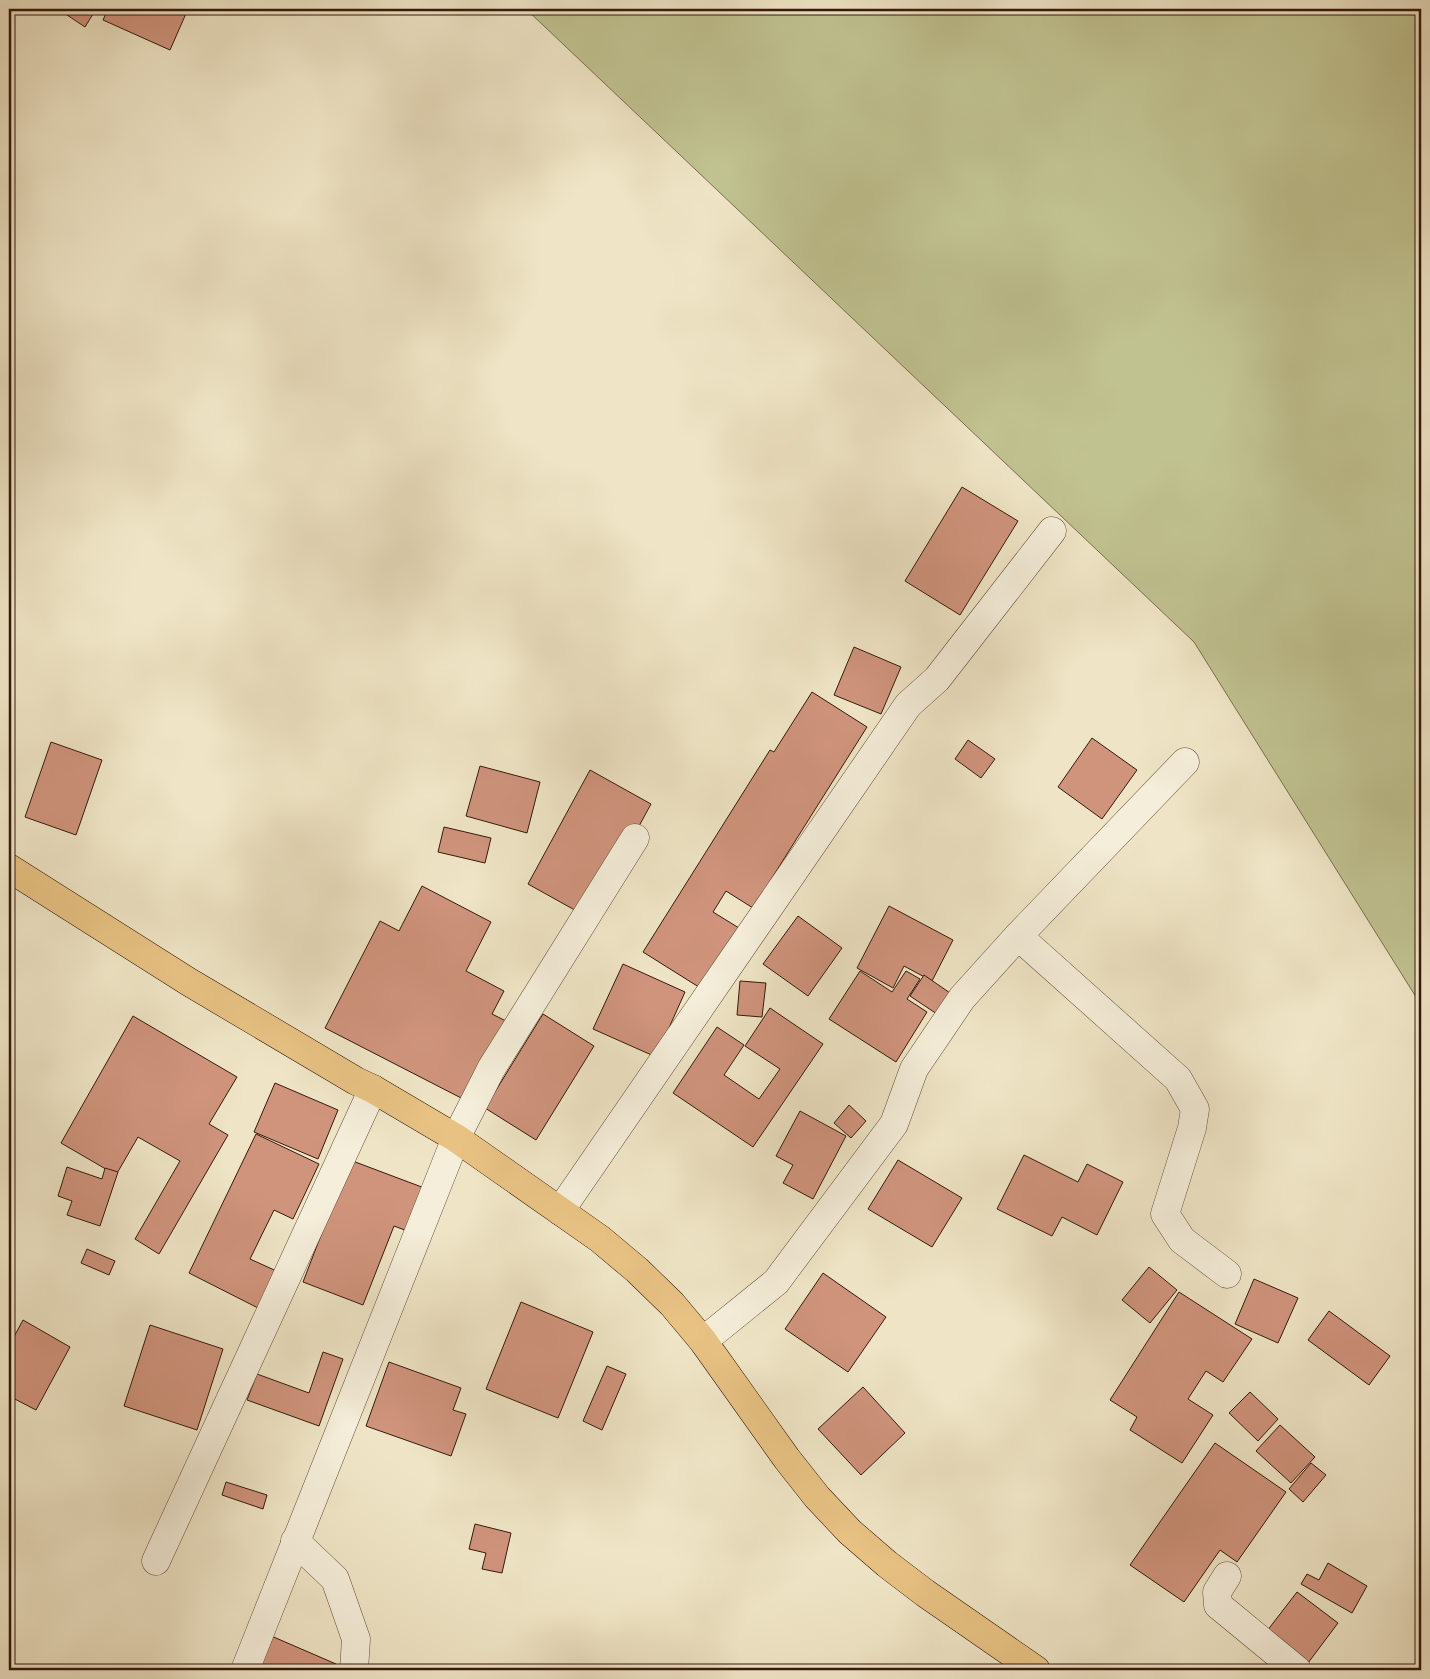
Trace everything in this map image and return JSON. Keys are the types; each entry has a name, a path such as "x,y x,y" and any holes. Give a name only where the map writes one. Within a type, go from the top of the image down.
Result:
{"main road":[{"path":"9,868 189,982 456,1138 560,1211 638,1270 672,1304 703,1341 793,1467 817,1497 850,1532 925,1593 1036,1670"}],"street":[{"path":"560,1211 908,705 937,680 1052,532"},
{"path":"703,1341 776,1282 894,1124 914,1070 962,998 1018,936 1185,762"},
{"path":"245,1670 456,1138 491,1069 635,838"},
{"path":"1018,936 1178,1079 1195,1109 1192,1128 1165,1214 1182,1240 1227,1274"},
{"path":"156,1561 373,1089"},
{"path":"295,1541 336,1579 356,1638 354,1670"},
{"path":"1227,1576 1217,1592 1218,1606 1297,1670"}],"green space":[{"path":"526,9 1421,9 1421,1005 1194,642"}],"building":[{"path":"62,9 96,9 85,27 61,11"},
{"path":"108,9 188,9 170,50 103,20"},
{"path":"962,487 1018,521 960,615 905,581"},
{"path":"854,647 901,667 881,714 834,695"},
{"path":"812,692 867,727 753,908 726,891 713,912 739,928 702,989 643,952 770,750 774,752"},
{"path":"1092,738 1137,770 1102,819 1058,787"},
{"path":"968,740 995,759 981,778 955,759"},
{"path":"51,742 102,760 76,835 25,817"},
{"path":"480,766 540,782 527,833 466,816"},
{"path":"590,770 651,804 589,918 528,884"},
{"path":"444,827 491,838 485,863 438,852"},
{"path":"422,886 491,922 466,971 504,991 492,1014 506,1021 465,1100 325,1028 380,921 399,931"},
{"path":"889,906 953,940 932,981 904,966 893,988 857,968"},
{"path":"798,916 842,948 808,996 763,964"},
{"path":"623,964 685,992 656,1057 593,1029"},
{"path":"860,971 892,992 906,971 920,979 907,999 927,1012 896,1062 829,1019"},
{"path":"924,975 953,995 940,1016 910,996"},
{"path":"740,981 766,983 762,1017 737,1015"},
{"path":"770,1008 823,1044 753,1147 673,1093 717,1027 744,1045 724,1075 759,1099 780,1069 745,1046"},
{"path":"543,1014 594,1046 536,1140 485,1108"},
{"path":"133,1016 237,1077 209,1124 228,1135 159,1254 135,1239 180,1161 138,1137 116,1175 61,1143"},
{"path":"275,1083 338,1110 318,1159 254,1132"},
{"path":"849,1105 866,1121 851,1138 834,1123"},
{"path":"800,1111 846,1136 813,1199 783,1183 793,1165 776,1156"},
{"path":"256,1134 319,1164 293,1219 274,1210 250,1259 294,1279 258,1308 189,1273"},
{"path":"1024,1155 1078,1182 1087,1164 1123,1182 1097,1235 1062,1217 1052,1236 997,1209"},
{"path":"350,1160 427,1189 410,1232 394,1226 363,1305 303,1282"},
{"path":"898,1160 962,1198 932,1247 868,1209"},
{"path":"67,1167 102,1179 105,1168 118,1172 100,1226 67,1215 72,1201 58,1196"},
{"path":"87,1249 115,1261 109,1275 81,1263"},
{"path":"1149,1267 1177,1290 1150,1323 1122,1300"},
{"path":"823,1273 886,1317 848,1372 785,1329"},
{"path":"1254,1279 1298,1298 1278,1343 1235,1324"},
{"path":"1179,1292 1252,1339 1223,1382 1206,1371 1188,1399 1213,1415 1182,1463 1130,1430 1137,1417 1110,1400"},
{"path":"521,1302 593,1332 558,1418 486,1389"},
{"path":"1329,1311 1390,1356 1369,1385 1308,1340"},
{"path":"23,1320 70,1347 36,1410 9,1396 9,1343"},
{"path":"150,1325 223,1349 197,1430 124,1406"},
{"path":"323,1352 343,1359 319,1426 247,1400 257,1374 309,1393"},
{"path":"389,1362 461,1388 453,1410 466,1414 451,1456 366,1426"},
{"path":"607,1366 626,1374 602,1430 583,1421"},
{"path":"863,1387 905,1433 861,1475 818,1429"},
{"path":"1250,1392 1278,1419 1258,1441 1229,1413"},
{"path":"1280,1425 1315,1457 1291,1483 1256,1451"},
{"path":"1215,1443 1286,1492 1237,1562 1220,1550 1184,1602 1130,1565"},
{"path":"1311,1463 1326,1475 1303,1502 1289,1489"},
{"path":"226,1482 267,1495 263,1509 222,1495"},
{"path":"475,1524 511,1533 502,1573 482,1569 486,1553 469,1549"},
{"path":"1328,1563 1367,1586 1352,1613 1301,1584 1307,1574 1319,1580"},
{"path":"1297,1592 1338,1623 1308,1663 1267,1631"},
{"path":"269,1635 336,1664 334,1670 254,1670"}]}
